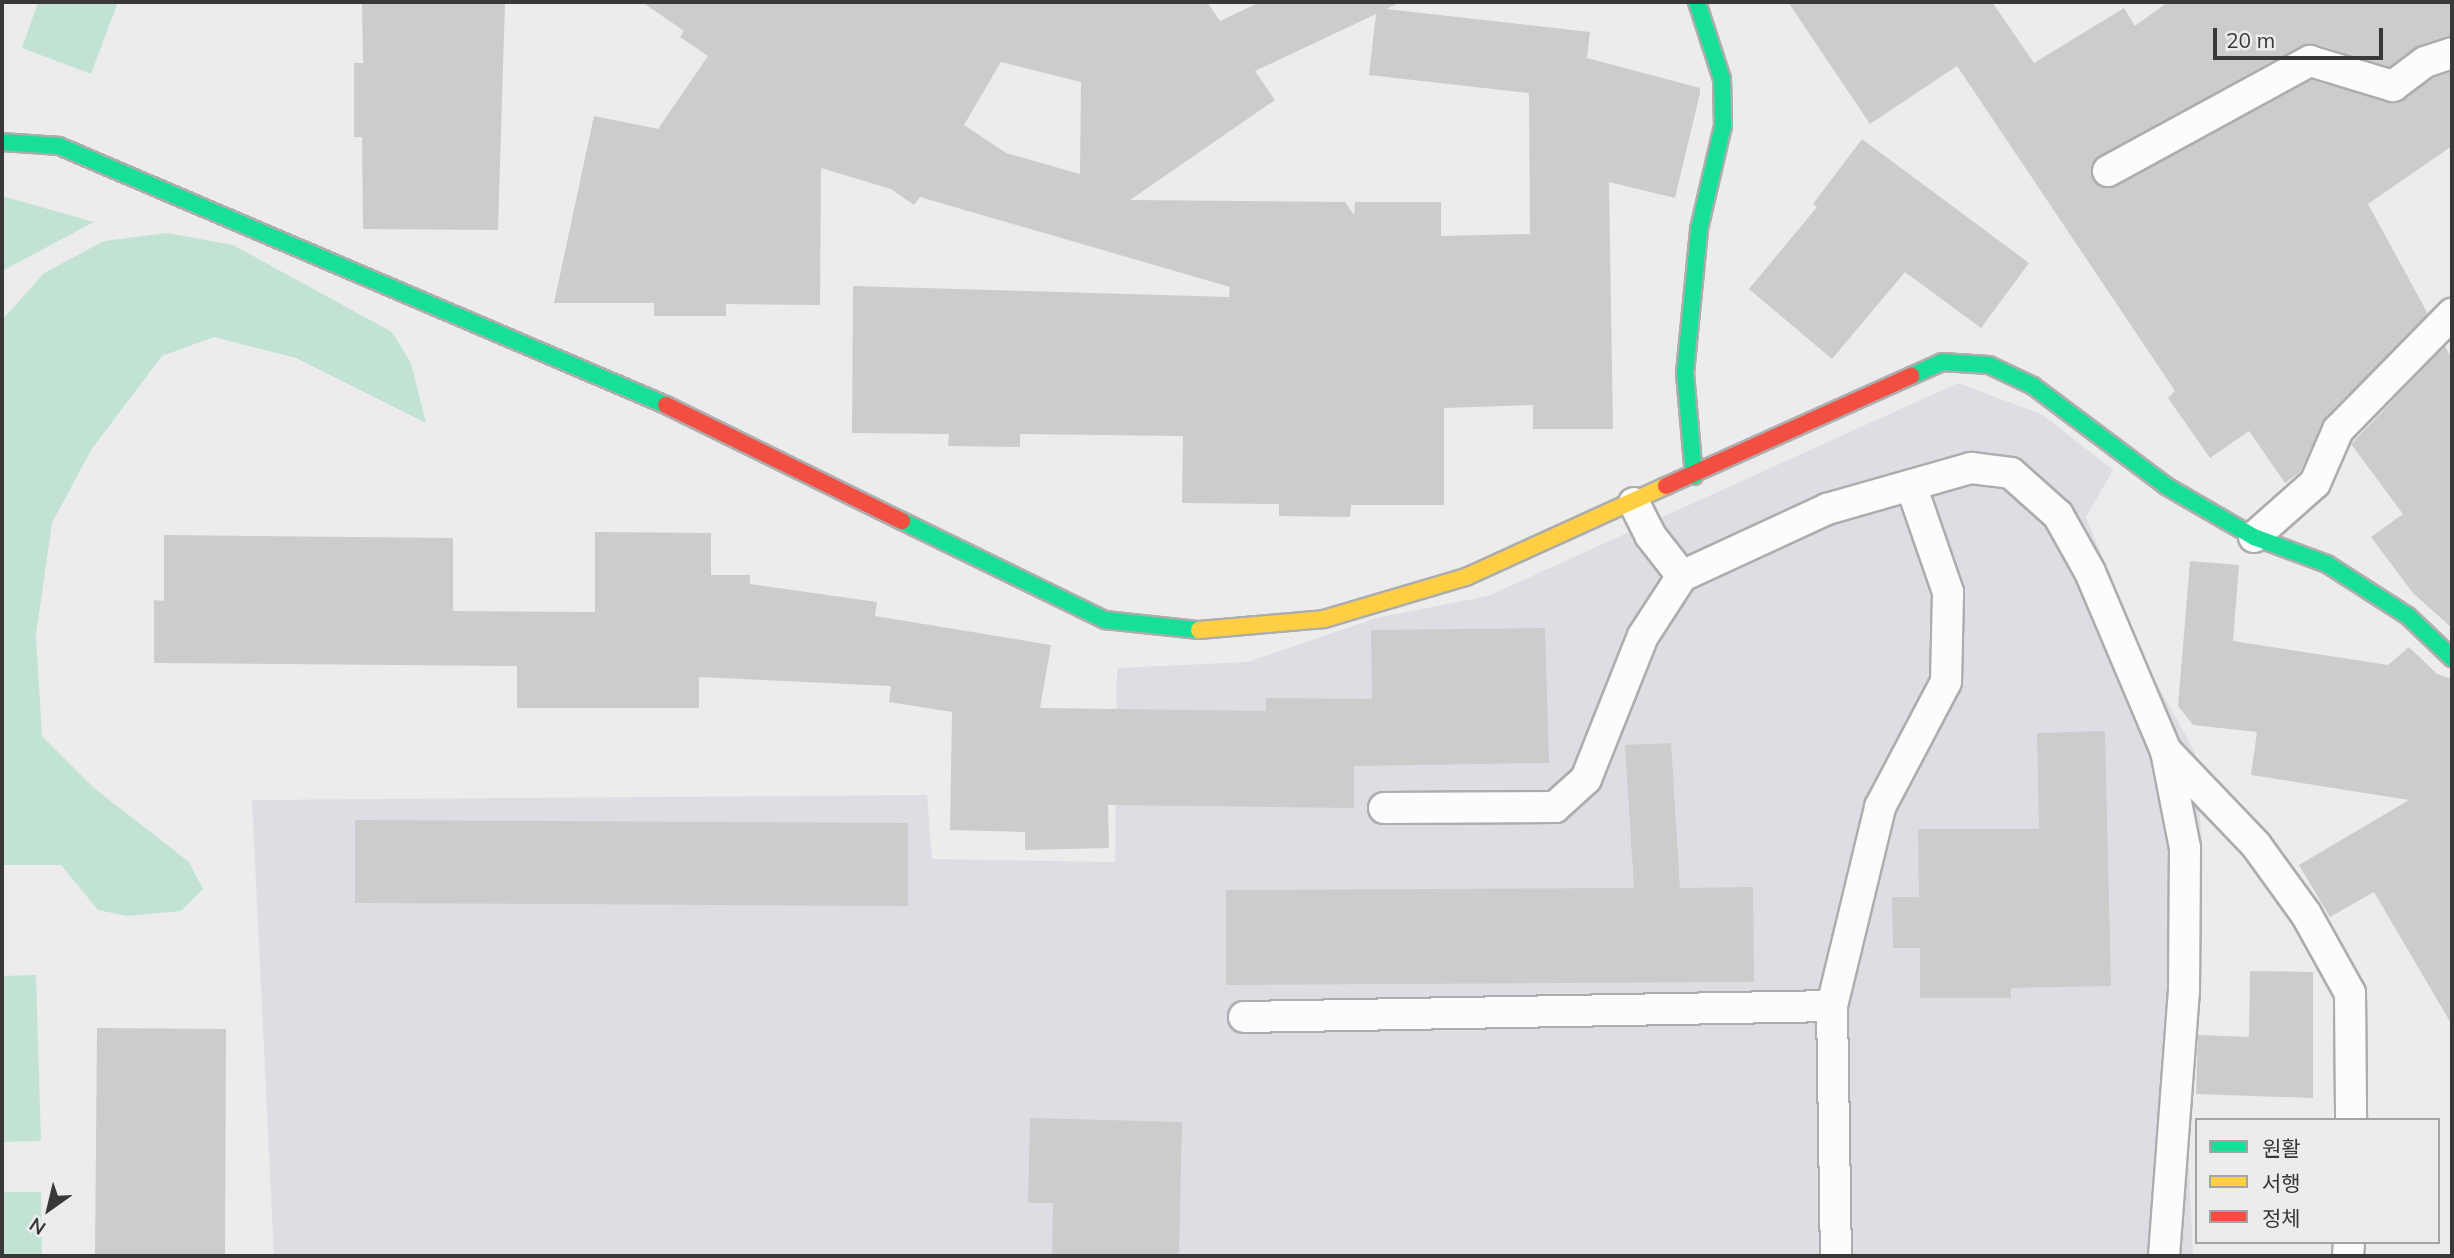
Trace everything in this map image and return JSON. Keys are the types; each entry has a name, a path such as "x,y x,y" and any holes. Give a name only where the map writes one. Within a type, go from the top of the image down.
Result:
{"street":[{"path":"1694,476 1685,373 1699,229 1723,126 1722,79 1697,2"},
{"path":"2,142 59,146 634,390 1105,620 1205,631 1324,619 1466,577 1942,362 1989,365 2033,386 2166,486 2254,537 2327,564 2408,617 2452,658"}],"lane":[{"path":"2109,171 2311,61 2393,86 2425,62 2452,53"},
{"path":"2254,537 2315,483 2338,430 2452,314"},
{"path":"1384,808 1555,807 1586,779 1643,636 1682,576 1827,509 1971,468 2011,473 2058,515 2090,572 2166,751 2185,848 2185,978 2164,1256"},
{"path":"1836,1256 1832,1006 1880,807 1946,682 1948,592 1911,485"},
{"path":"1634,503 1650,535 1682,576"},
{"path":"2166,751 2256,845 2306,915 2350,993 2351,1118"},
{"path":"1244,1017 1832,1006"}],"shaded area":[{"path":"1958,383 2043,415 2113,470 2086,517 2146,665 2195,752 2203,856 2186,1103 2193,1256 274,1256 252,800 927,795 932,859 1115,862 1117,668 1248,662 1376,618 1488,596"}],"green space":[{"path":"38,2 118,2 91,74 22,48"},
{"path":"2,196 94,222 2,271"},
{"path":"167,233 233,245 392,332 411,363 426,423 296,358 214,337 162,356 91,450 52,523 36,635 42,736 94,788 189,862 203,889 181,911 127,916 98,910 61,865 2,865 2,320 44,273 104,241"},
{"path":"36,975 41,1141 2,1142 2,976"},
{"path":"2,1192 41,1192 42,1256 2,1256"}],"building":[{"path":"362,2 505,2 498,230 363,229 362,137 354,137 354,63 363,63"},
{"path":"642,2 1207,2 1220,21 1260,2 1401,2 1386,9 1590,32 1587,58 1700,88 1700,93 1675,198 1609,182 1613,429 1533,429 1533,405 1444,408 1444,505 1351,505 1350,517 1279,516 1279,504 1182,503 1183,436 1020,434 1020,447 948,446 949,434 852,433 853,286 1229,297 1230,287 920,197 914,205 891,189 821,168 820,305 726,304 726,316 654,316 654,303 554,303 594,116 658,129 708,56 680,37 684,31","holes":["1376,14 1369,75 1529,93 1530,234 1441,236 1441,202 1355,202 1354,215 1345,202 1130,200 1275,100 1255,71","1001,62 1081,82 1080,174 1006,153 964,125"]},
{"path":"1788,2 1992,2 2034,63 2124,8 2135,26 2168,2 2452,2 2452,36 2419,46 2390,67 2315,44 2302,45 2100,156 2091,170 2098,186 2116,186 2312,80 2395,103 2433,78 2452,71 2452,146 2368,204 2428,314 2326,418 2300,472 2285,483 2249,431 2210,458 2168,398 2175,391 1957,66 1870,124"},
{"path":"1862,139 2029,263 1981,328 1905,272 1832,359 1749,289 1817,207 1813,204"},
{"path":"2445,346 2452,359 2452,628 2413,593 2371,537 2403,514 2351,444"},
{"path":"595,532 711,533 711,575 750,575 750,584 877,602 875,616 1051,645 1040,708 1266,711 1266,698 1372,699 1371,630 1545,628 1549,763 1354,766 1354,808 1108,805 1109,848 1025,850 1025,832 950,830 952,712 889,702 891,686 699,677 699,708 517,708 517,666 154,663 154,600 164,601 164,535 453,538 453,611 595,612"},
{"path":"2190,561 2239,565 2233,641 2388,665 2409,647 2437,674 2452,679 2452,1025 2374,892 2330,917 2299,865 2409,800 2251,775 2257,732 2193,725 2178,706"},
{"path":"2105,731 2111,986 2011,988 2011,998 1920,998 1920,948 1893,948 1892,897 1919,897 1918,829 2039,829 2037,733"},
{"path":"1671,743 1680,888 1753,887 1754,982 1226,985 1226,890 1634,888 1625,745"},
{"path":"355,820 908,823 908,906 355,903"},
{"path":"2250,971 2313,972 2313,1098 2196,1094 2198,1035 2249,1037"},
{"path":"97,1028 226,1029 225,1256 95,1256"},
{"path":"1030,1118 1182,1122 1179,1256 1052,1256 1053,1203 1028,1203"}],"traffic: fast":[{"path":"1694,476 1685,373 1699,229 1723,126 1722,79 1697,2"},
{"path":"2,142 59,146 666,405"},
{"path":"1911,376 1942,362 1989,365 2033,386 2166,486 2254,537 2327,564 2408,616 2452,658"},
{"path":"902,521 1105,620 1199,630"}],"traffic: slow":[{"path":"1199,630 1324,619 1466,577 1666,486"}],"traffic: jam":[{"path":"1666,486 1911,376"},
{"path":"666,405 902,521"}]}
